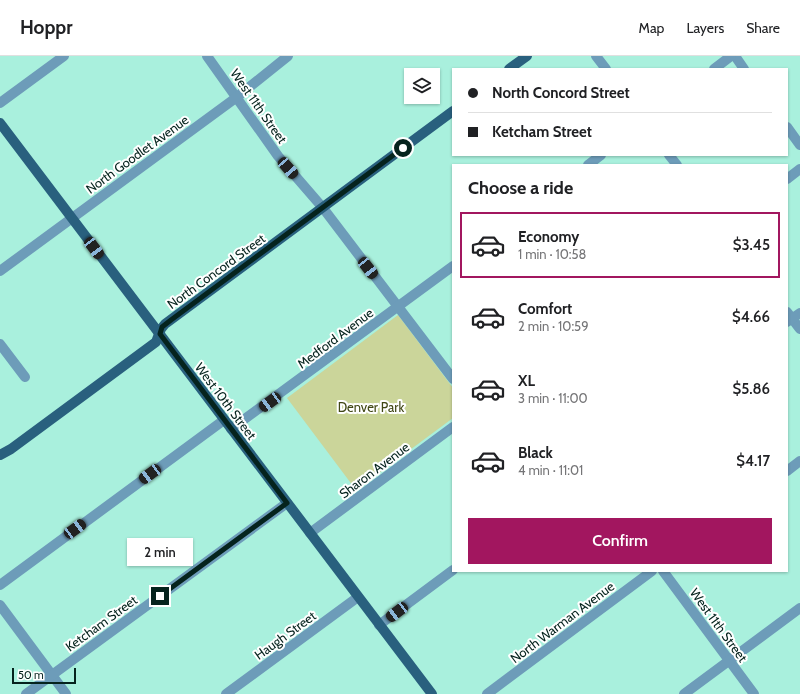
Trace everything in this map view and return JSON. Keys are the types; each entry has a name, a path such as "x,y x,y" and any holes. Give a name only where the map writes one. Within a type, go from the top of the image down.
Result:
{"main road":[{"path":"510,68 527,56"},
{"name":"North Concord Street","path":"0,455 11,450 156,342 163,326 452,112"},
{"name":"West 10th Street","path":"0,123 432,694"}],"street":[{"path":"0,103 64,56"},
{"name":"West 11th Street","path":"207,56 278,156 322,208 452,378"},
{"name":"North Goodlet Avenue","path":"0,271 237,97 288,56"},
{"path":"596,56 605,68"},
{"path":"715,68 731,56"},
{"path":"735,56 743,68"},
{"path":"788,128 800,145"},
{"path":"589,164 600,156"},
{"path":"670,156 676,164"},
{"path":"788,178 800,170"},
{"name":"Medford Avenue","path":"231,429 452,267"},
{"path":"792,317 800,329"},
{"path":"0,344 25,377"},
{"path":"0,585 224,420"},
{"name":"Sharon Avenue","path":"310,533 452,428"},
{"path":"788,469 800,461"},
{"name":"Ketcham Street","path":"26,694 287,503"},
{"path":"379,625 452,571"},
{"name":"North Warman Avenue","path":"487,694 651,572"},
{"name":"West 11th Street","path":"664,572 754,694"},
{"name":"Haugh Street","path":"226,694 358,597"},
{"path":"0,605 66,694"},
{"path":"684,694 800,608"}],"green space":[{"name":"Denver Park","path":"398,315 452,387 452,419 356,490 287,398"}],"route":[{"path":"160,596 287,503 160,334 163,326 403,148"}]}
